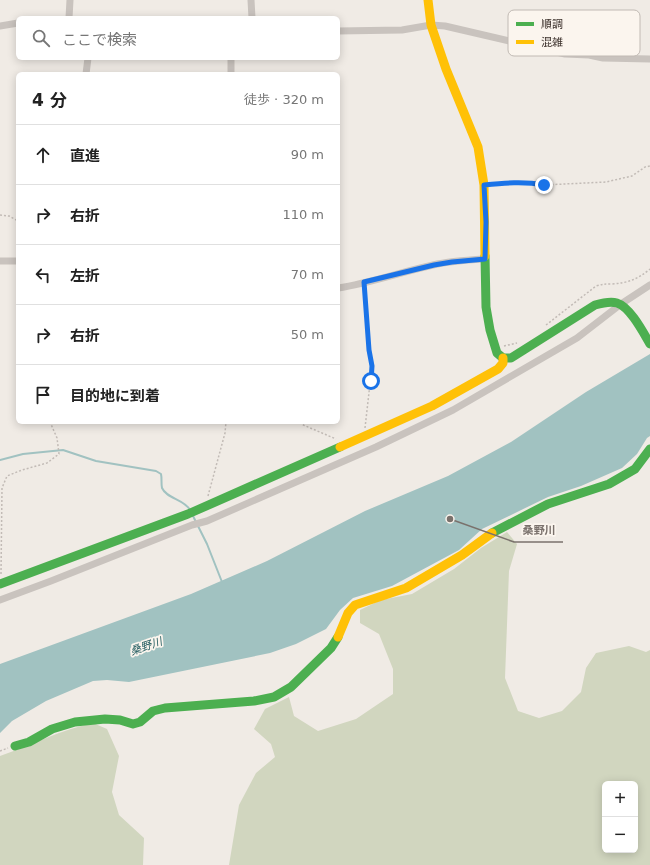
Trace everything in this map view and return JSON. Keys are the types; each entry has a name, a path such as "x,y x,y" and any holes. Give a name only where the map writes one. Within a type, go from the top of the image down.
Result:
{"street":[{"path":"69,16 70,0"},
{"path":"251,0 252,16"},
{"path":"428,0 431,26 446,69 478,147 484,185 486,222 486,307 490,330 497,353 503,358 511,358 595,305 607,302 621,304 631,314 650,344"},
{"path":"0,26 16,23"},
{"path":"340,30 402,30 431,26 445,26 508,41"},
{"path":"594,56 603,58 650,59"},
{"path":"86,72 88,60"},
{"path":"231,60 231,72"},
{"path":"340,288 356,286 364,282 434,265 485,259"},
{"path":"0,261 16,261"},
{"path":"0,600 207,521 376,447 453,410 577,338 621,304 650,285"},
{"path":"2,584 108,546 209,506 364,438 432,406 498,370 503,363 503,358"},
{"path":"15,746 29,742 52,729 75,722 105,719 120,720 132,724 140,722 153,711 165,708 254,702 274,697 291,687 331,648 340,634 348,613 355,605 406,588 462,554 498,529 548,504 608,484 634,469 650,450"}],"path":[{"path":"484,185 506,182 533,182 544,185 606,182 632,176 645,167 650,166"},
{"path":"0,215 9,216 16,220"},
{"path":"364,282 369,350 372,366 364,438"},
{"path":"2,584 0,560 2,488 7,476 47,463 59,454 58,438 51,424"},
{"path":"209,506 208,499 225,433 226,424"},
{"path":"301,424 348,444"}],"green space":[{"path":"507,532 517,544 509,571 505,678 518,711 539,718 562,711 581,692 586,668 596,653 629,646 646,652 650,650 650,865 229,865 239,805 256,773 275,757 271,744 254,729 265,709 289,697 294,716 318,731 356,719 393,694 393,669 379,634 360,623 360,610 381,600 412,594 454,569 481,548"},
{"path":"93,723 107,729 119,756 112,792 119,815 144,838 143,865 0,865 0,756 58,734"}],"water":[{"path":"650,354 650,436 647,438 637,454 622,468 581,486 548,497 482,529 459,550 392,586 353,598 340,610 326,629 296,644 270,653 129,682 107,680 93,681 46,701 12,721 0,733 0,664 191,594 267,561 365,511 448,476 511,442 586,392"}],"waterway":[{"path":"0,460 23,454 63,450 96,461 156,471 161,474 162,488 164,492 184,503 190,510"},
{"path":"193,516 207,544 222,582"}],"traffic: fast":[{"path":"485,256 486,307 490,330 497,353 503,358 511,358 595,305 609,302 617,303 627,309 636,320 650,344"},
{"path":"0,584 188,514 340,447"},
{"path":"492,533 548,504 609,484 635,469 650,449"},
{"path":"15,746 29,742 52,729 75,722 105,719 120,720 133,724 140,722 153,711 165,708 254,701 274,697 291,687 331,648 338,637"}],"traffic: slow":[{"path":"428,0 431,25 446,69 478,147 484,185 485,256"},
{"path":"340,447 432,406 498,369 503,363 503,358"},
{"path":"338,637 348,613 355,605 406,588 462,555 492,533"}],"place":[{"name":"桑野川","path":"450,519"}],"route":[{"path":"371,381 372,366 369,350 364,282 434,265 485,259 486,222 484,185 506,182 533,182 544,185"}]}
